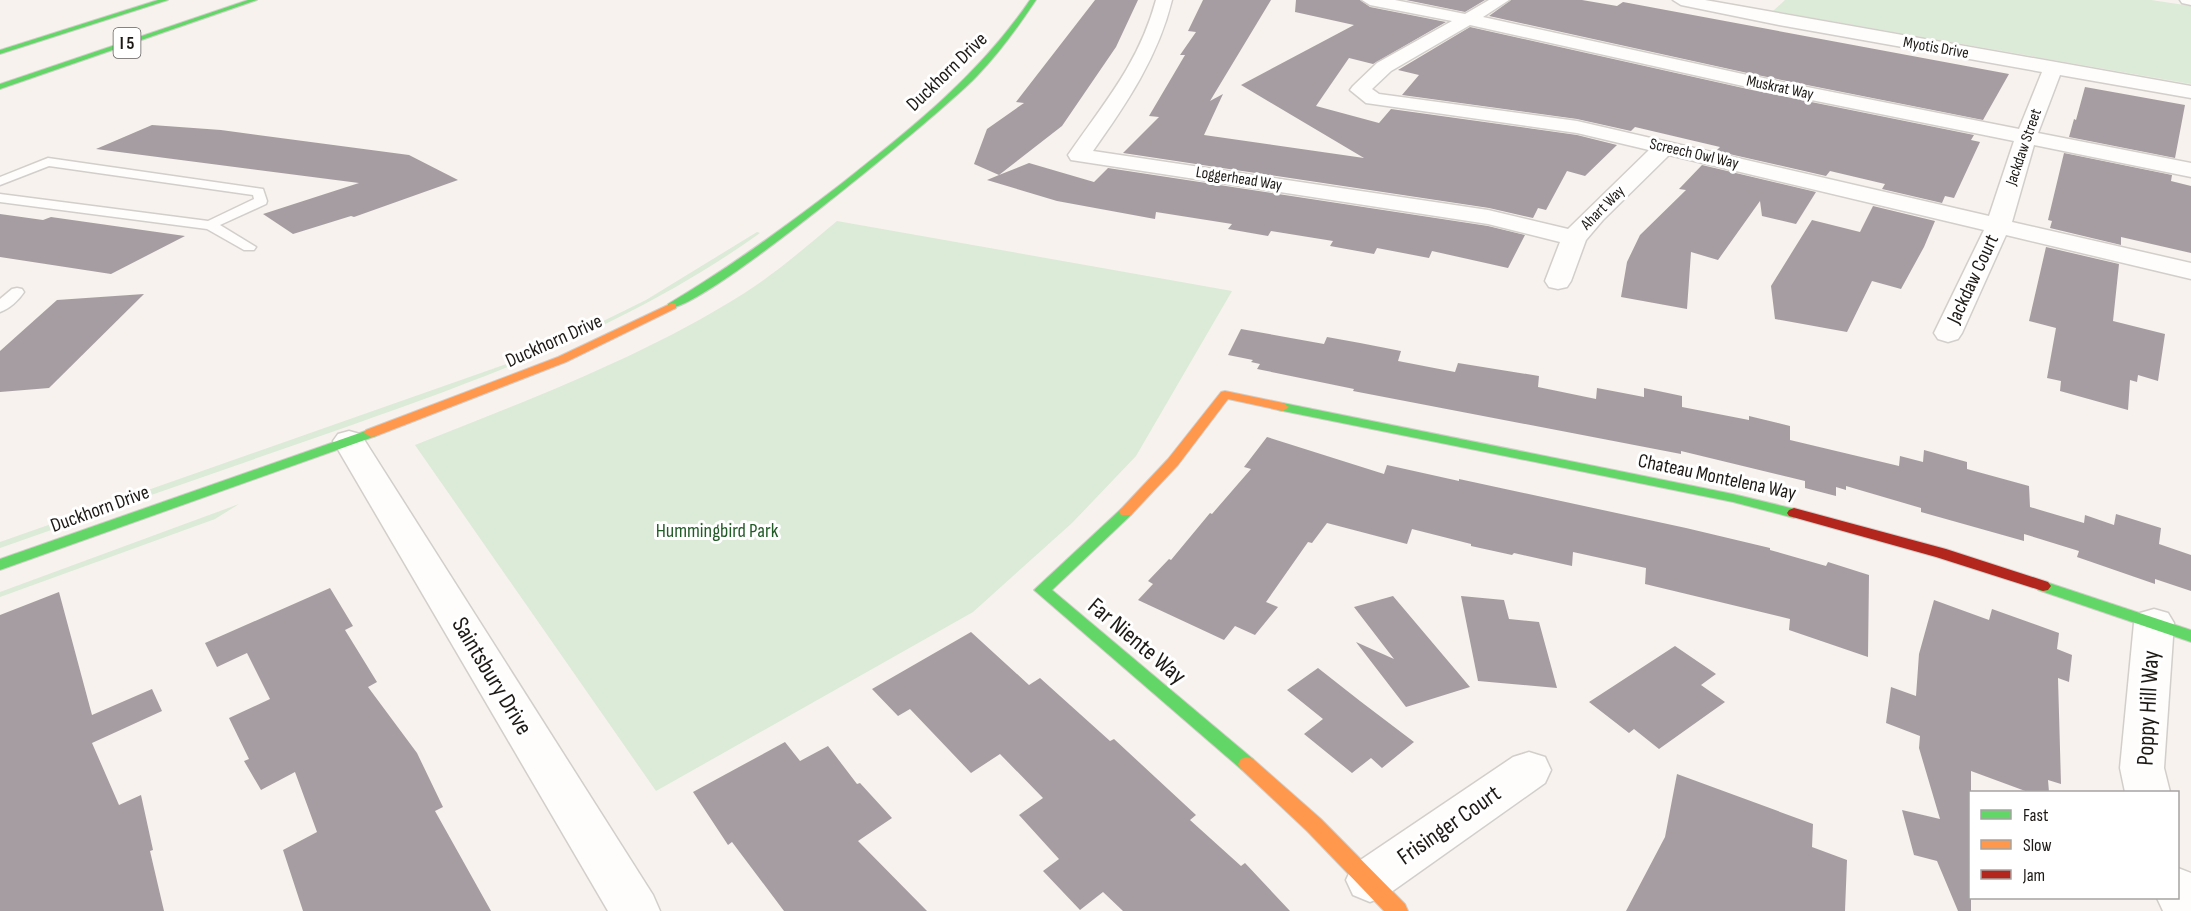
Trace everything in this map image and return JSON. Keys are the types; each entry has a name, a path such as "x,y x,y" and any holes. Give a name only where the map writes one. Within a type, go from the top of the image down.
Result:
{"main road":[{"name":"I 5","path":"0,52 165,0"},
{"name":"I 5","path":"0,87 254,0"},
{"name":"Duckhorn Drive","path":"0,565 504,384 588,349 701,289 753,255 917,129 962,89 996,54 1013,33 1033,0"},
{"name":"Chateau Montelena Way","path":"1225,395 1732,498 1822,520 1941,553 2172,630"},
{"name":"Far Niente Way","path":"1225,395 1173,462 1115,523 1042,590 1231,749 1384,895"}],"street":[{"name":"Loggerhead Way","path":"1164,0 1153,41 1135,76 1079,155 1488,217 1574,238"},
{"name":"Muskrat Way","path":"1370,0 1752,82 2191,170"},
{"name":"Screech Owl Way","path":"1501,0 1384,67 1360,90 1373,99 1577,127 2191,272"},
{"name":"Myotis Drive","path":"1681,0 2191,92"},
{"path":"1734,11 1757,0"},
{"name":"Jackdaw Street","path":"1998,226 2026,137 2053,68"},
{"name":"Ahart Way","path":"1557,281 1574,238 1594,215 1665,147"},
{"name":"Jackdaw Court","path":"1948,333 1998,226"},
{"name":"Saintsbury Drive","path":"350,441 635,911"},
{"name":"Poppy Hill Way","path":"2147,791 2142,768 2172,630"},
{"name":"Frisinger Court","path":"1384,895 1529,770"},
{"path":"2179,892 2189,911"}],"lane":[{"path":"0,181 48,162 259,192 261,201 210,225"},
{"path":"0,198 210,225 249,247"},
{"path":"0,307 17,292"}],"green space":[{"path":"1785,0 2151,0 2191,6 2191,84 1773,11"},
{"name":"Hummingbird Park","path":"837,221 1232,291 1136,456 1072,523 973,612 656,791 415,445 582,377 704,317 755,286"},
{"path":"757,232 760,233 659,296 606,324 497,371 386,413 0,548 0,542 515,361 646,300"},
{"path":"239,504 215,519 0,597 0,592"}],"building":[{"path":"1095,0 1138,0 1116,47 1062,126 999,175 974,164 987,129 1024,103 1016,102"},
{"path":"1203,0 1271,0 1210,101 1223,94 1204,135 1364,158 1241,85 1354,25 1295,12 1296,0 1360,0 1370,7 1446,22 1373,64 1349,58 1316,106 1379,123 1391,109 1577,135 1617,145 1585,176 1567,171 1546,210 1538,208 1533,218 1489,208 1123,153 1159,117 1149,116 1185,55 1180,55 1196,32 1188,31"},
{"path":"1406,0 1485,0 1465,12"},
{"path":"1511,0 1582,0 1617,6 1623,2 2009,74 1983,120 1752,74 1489,16"},
{"path":"1470,27 1752,90 1974,135 1971,140 1980,142 1954,198 1945,196 1942,203 1882,189 1885,184 1830,171 1826,176 1716,151 1720,147 1635,127 1631,131 1577,119 1402,95 1419,75 1398,70"},
{"path":"2085,87 2185,105 2175,158 2069,137"},
{"path":"152,125 221,130 409,155 458,180 354,217 293,234 263,214 359,183 96,149"},
{"path":"2064,153 2172,175 2171,181 2191,186 2191,253 2121,237 2121,245 2050,228 2052,221 2048,220"},
{"path":"1029,163 1094,182 1108,168 1488,226 1525,235 1508,268 1432,251 1429,258 1377,248 1374,254 1330,246 1333,241 1271,231 1268,236 1228,229 1232,224 1156,212 1155,219 1057,201 987,180"},
{"path":"1702,165 1816,192 1796,224 1762,216 1760,201 1718,260 1691,252 1687,309 1621,297 1627,262 1640,235 1686,190 1679,189"},
{"path":"1873,206 1935,221 1901,289 1872,281 1847,332 1775,319 1771,286 1812,220 1860,232"},
{"path":"0,214 43,220 51,217 185,236 111,274 0,257"},
{"path":"2046,247 2119,264 2113,321 2165,334 2158,381 2138,375 2137,382 2130,380 2128,410 2060,391 2061,381 2047,378 2056,328 2029,321"},
{"path":"144,294 49,388 0,392 0,351 57,300"},
{"path":"1241,329 1324,344 1327,337 1401,351 1398,361 1455,372 1458,363 1539,376 1538,387 1596,399 1597,388 1644,397 1644,388 1682,396 1682,407 1749,420 1749,416 1790,426 1790,440 1899,466 1900,456 1923,462 1924,450 1967,462 1967,469 2029,486 2030,507 2084,523 2085,515 2114,525 2116,514 2161,528 2159,544 2191,555 2191,591 2155,579 2155,584 2077,557 2079,551 2024,534 2024,541 1921,512 1921,508 1846,486 1846,490 1836,487 1836,496 1805,488 1805,481 1681,451 1681,454 1353,391 1354,389 1257,369 1260,364 1251,362 1253,360 1228,355"},
{"path":"1267,437 1384,474 1387,465 1459,481 1459,479 1686,528 1770,548 1770,550 1826,566 1828,562 1869,575 1868,657 1789,630 1790,619 1645,584 1646,568 1573,552 1572,566 1471,546 1471,544 1412,529 1407,544 1327,523 1312,543 1308,542 1266,602 1278,607 1255,635 1235,626 1224,640 1138,600 1153,584 1148,581 1169,559 1171,560 1251,469 1244,467"},
{"path":"330,588 353,626 345,630 377,682 368,687 417,753 443,807 435,811 491,911 303,911 283,850 317,832 295,772 261,790 244,761 249,759 229,718 270,699 247,653 217,667 205,643"},
{"path":"59,592 92,715 152,689 162,711 92,743 119,805 141,795 153,850 150,851 164,911 0,911 0,615"},
{"path":"1393,596 1470,687 1406,707 1356,642 1394,659 1354,607"},
{"path":"1461,596 1504,600 1509,619 1539,622 1557,688 1478,681"},
{"path":"1934,600 1989,620 1992,609 2059,633 2057,649 2072,655 2069,682 2058,678 2061,784 2048,780 2049,791 2025,791 1971,771 1969,899 1971,899 1971,911 1958,911 1937,861 1914,855 1902,810 1940,819 1919,748 1920,736 1886,723 1891,687 1916,696 1919,654"},
{"path":"971,632 1029,685 1040,678 1110,741 1114,739 1196,815 1190,820 1241,866 1245,863 1290,911 1123,911 1103,892 1080,910 1043,871 1059,859 1019,815 1043,798 1000,754 971,773 910,709 898,716 872,689"},
{"path":"1675,646 1716,674 1701,685 1725,702 1659,749 1634,729 1629,733 1589,702"},
{"path":"1318,668 1414,742 1382,768 1371,758 1352,773 1304,734 1323,719 1287,690"},
{"path":"785,742 800,761 828,746 857,784 860,783 892,818 858,841 927,911 784,911 732,842 728,845 693,792"},
{"path":"1677,774 1813,824 1812,847 1847,860 1845,911 1626,911 1665,837"}],"traffic: fast":[{"path":"0,52 165,0"},
{"path":"0,87 254,0"},
{"path":"672,306 720,277 788,229 928,118 952,97 995,52 1033,0"},
{"path":"1283,407 1733,498 1794,513"},
{"path":"0,565 371,433"},
{"path":"1126,512 1042,590 1247,764"},
{"path":"2043,586 2191,636"}],"traffic: slow":[{"path":"371,433 486,391 562,360 672,306"},
{"path":"1126,512 1173,462 1225,395 1283,407"},
{"path":"1247,764 1314,825 1398,911"}],"traffic: jam":[{"path":"1794,513 1941,553 2043,586"}]}
